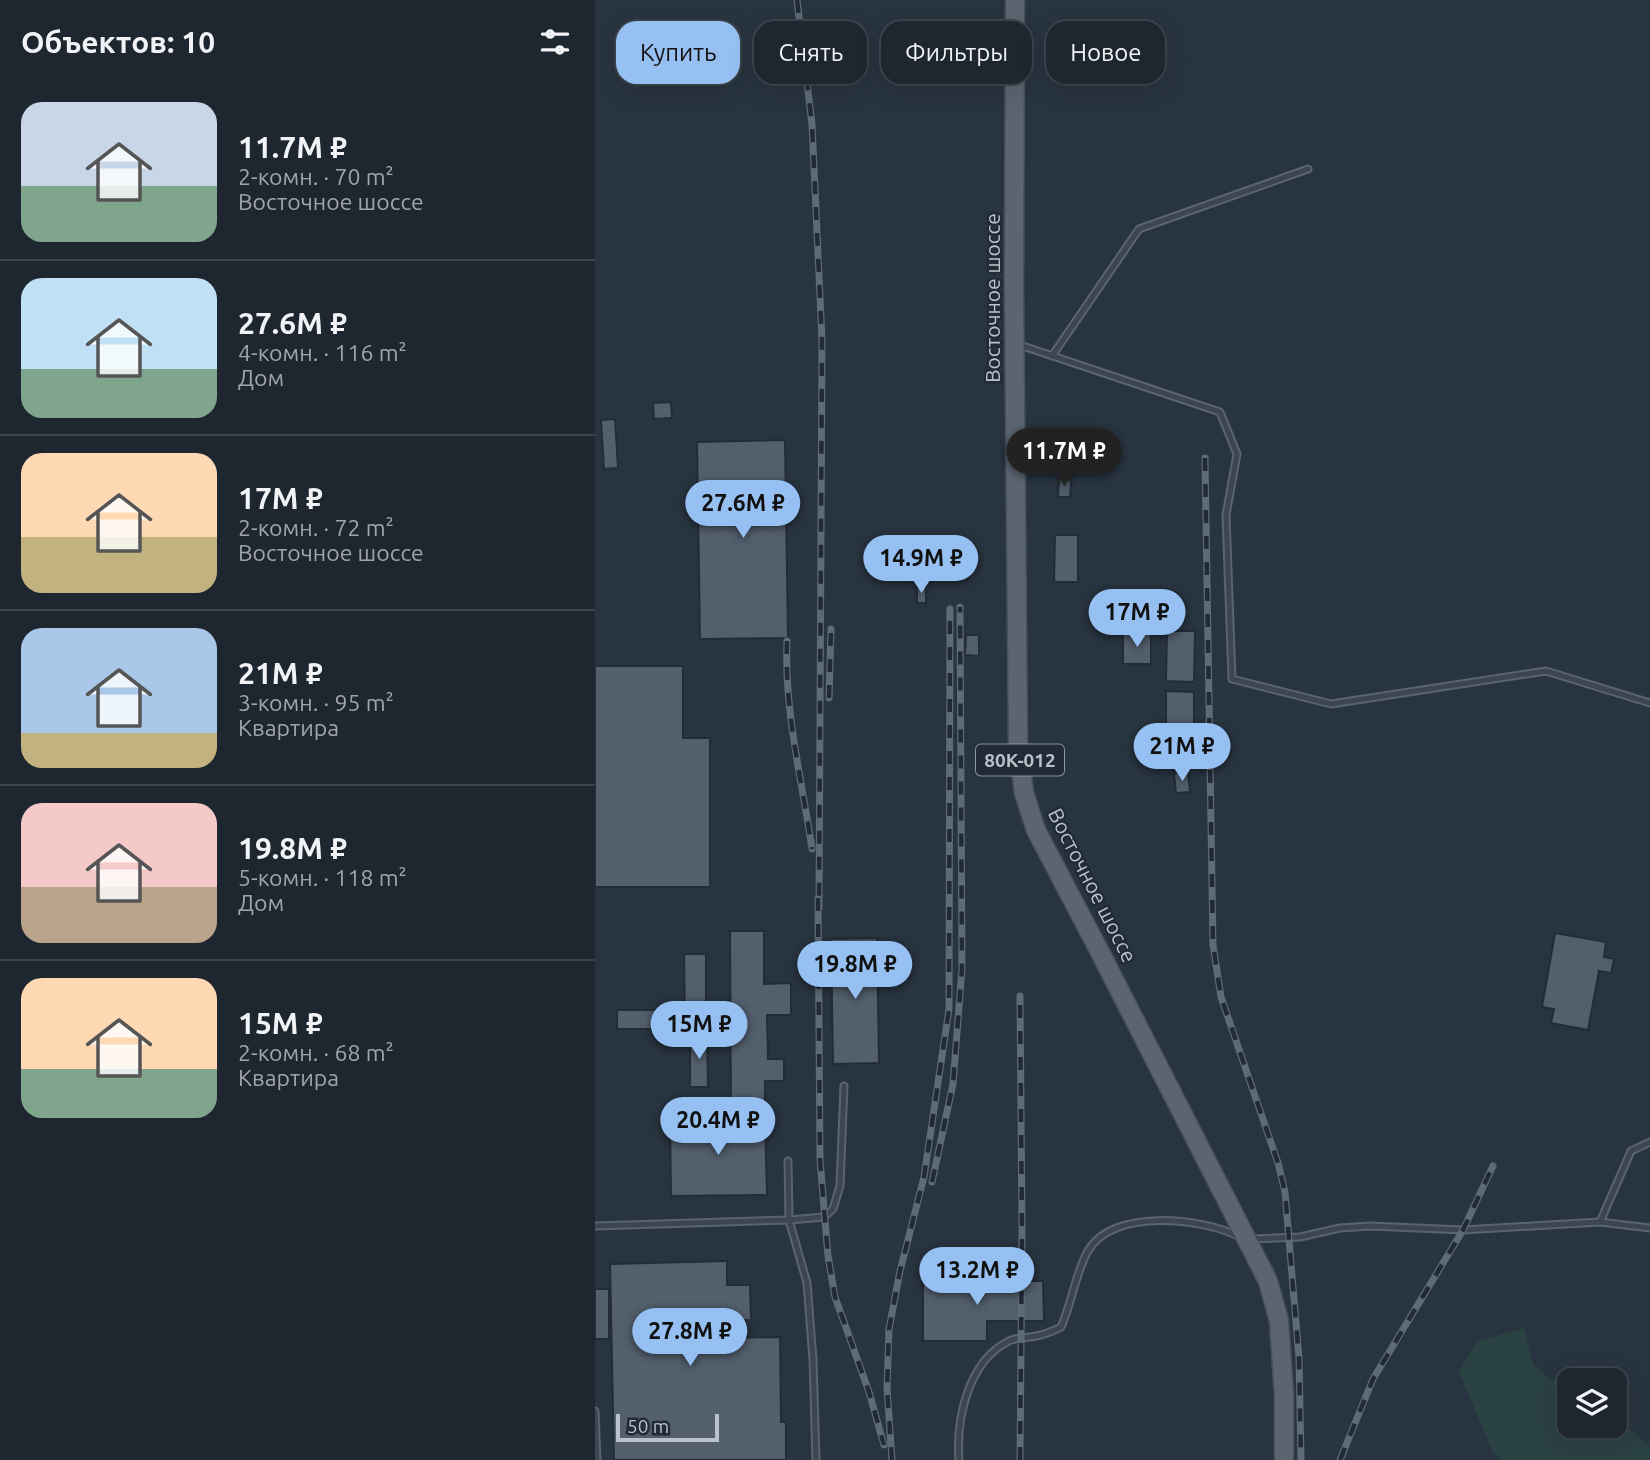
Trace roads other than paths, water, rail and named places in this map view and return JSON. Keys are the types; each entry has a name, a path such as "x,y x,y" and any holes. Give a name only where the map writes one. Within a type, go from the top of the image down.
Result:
{"main road":[{"name":"Восточное шоссе","path":"1014,0 1018,743 1024,793 1036,830 1268,1281 1279,1321 1285,1460"}],"lane":[{"path":"1052,356 1139,229 1308,169"},
{"path":"1014,344 1220,412 1237,454 1226,514 1232,679 1331,705 1546,671 1650,703"},
{"path":"595,1226 824,1217 833,1209 840,1186 844,1086"},
{"path":"1600,1222 1631,1151 1650,1142"},
{"path":"788,1161 789,1220 797,1256 807,1283 813,1359 816,1460"},
{"path":"960,1460 963,1413 975,1376 996,1350 1010,1340 1039,1336 1061,1327 1082,1264 1098,1238 1119,1226 1141,1220 1224,1229 1246,1239 1300,1237 1340,1228 1370,1226 1463,1230 1600,1222 1650,1228"},
{"path":"595,1411 597,1460"}],"railway":[{"path":"797,0 812,124 822,340 819,908"},
{"path":"1205,458 1213,945 1221,997 1278,1163 1285,1192 1299,1358 1301,1460"},
{"path":"932,1182 953,1084 962,969 960,607"},
{"path":"892,1460 887,1388 889,1329 900,1271 924,1177 949,1009 950,609"},
{"path":"829,698 831,629"},
{"path":"787,641 791,719 812,849"},
{"path":"818,898 820,1160 828,1256 835,1297 869,1392 884,1445"},
{"path":"1020,996 1020,1460"},
{"path":"1340,1460 1373,1379 1463,1230 1493,1166"}]}
